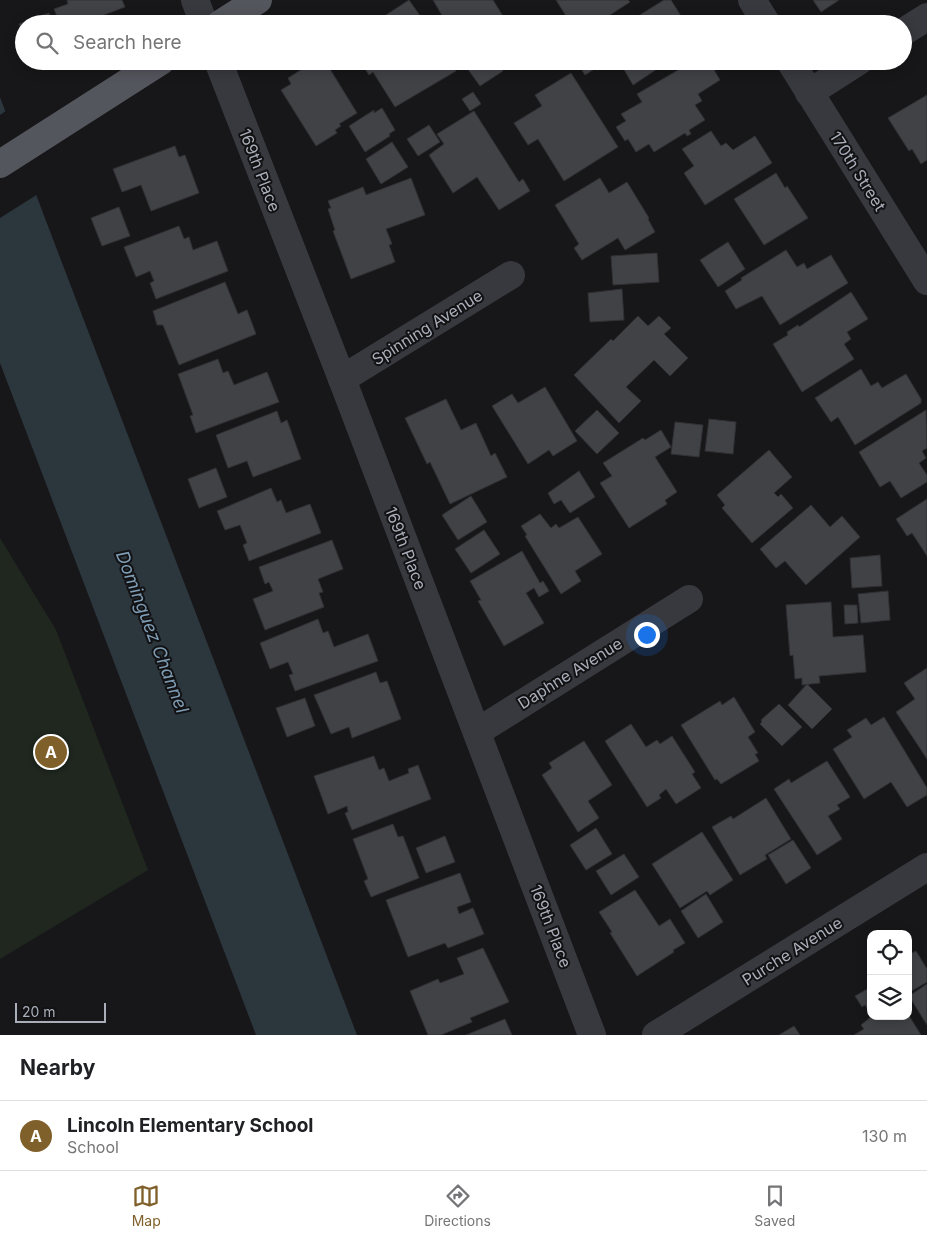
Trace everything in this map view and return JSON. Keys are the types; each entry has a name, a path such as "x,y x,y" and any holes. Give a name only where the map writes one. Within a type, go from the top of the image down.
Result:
{"main road":[{"path":"234,15 258,0"},
{"path":"0,164 146,70"}],"street":[{"path":"195,0 201,15"},
{"path":"752,0 761,15"},
{"path":"912,26 927,17"},
{"name":"169th Place","path":"222,70 342,379 592,1035"},
{"name":"170th Street","path":"795,70 927,281"},
{"path":"809,93 844,70"},
{"name":"Spinning Avenue","path":"342,379 511,274"},
{"name":"Daphne Avenue","path":"477,732 689,599"},
{"name":"Purche Avenue","path":"656,1035 927,867"}],"shaded area":[{"path":"0,538 56,630 148,870 0,959"}],"water":[{"name":"Dominguez Channel","path":"0,97 357,1035 256,1035 0,363"}],"pier":[{"path":"7,110 38,194 0,218 0,115"}],"building":[{"path":"67,0 122,0 125,7 104,15 56,15 54,9 68,4"},
{"path":"409,0 420,15 386,15"},
{"path":"433,0 493,0 502,15 442,15"},
{"path":"556,0 628,0 630,2 610,15 565,15"},
{"path":"664,0 671,0 680,15 640,15"},
{"path":"813,0 839,0 821,12"},
{"path":"301,70 331,70 357,113 339,124 341,126 335,130 337,133 316,146 281,90 291,84 288,78"},
{"path":"366,70 456,71 395,107 373,72 369,75"},
{"path":"468,70 503,71 480,86"},
{"path":"582,70 593,70 585,75"},
{"path":"624,70 656,70 633,85"},
{"path":"678,70 714,70 720,80 698,94 702,101 695,105 705,120 689,130 691,134 687,136 685,133 654,152 649,144 636,152 628,139 625,141 616,127 626,121 621,114 642,102 637,94"},
{"path":"571,73 618,147 564,181 538,139 528,145 514,123 542,106 535,95"},
{"path":"473,92 481,104 470,111 462,99"},
{"path":"927,95 927,160 921,164 912,149 909,151 888,118"},
{"path":"382,108 395,130 389,134 390,136 365,152 349,126 374,110 374,113"},
{"path":"474,111 519,182 523,179 530,191 499,210 477,177 453,193 429,155 444,144 437,134"},
{"path":"429,125 440,142 418,156 407,139"},
{"path":"711,131 721,146 726,143 733,150 755,136 772,163 705,205 684,173 694,166 682,149"},
{"path":"392,142 408,167 381,184 366,159"},
{"path":"175,146 179,157 185,155 199,193 151,211 141,185 122,192 113,169"},
{"path":"776,173 808,218 764,245 734,199"},
{"path":"411,178 425,215 386,229 392,244 389,245 395,262 351,279 333,231 335,230 328,209 331,208 328,201 363,187 366,195"},
{"path":"600,178 609,193 627,182 649,218 655,232 625,250 618,238 582,260 574,248 579,244 555,205"},
{"path":"119,207 130,236 102,246 91,218"},
{"path":"179,226 184,239 189,237 193,250 217,241 228,271 156,299 150,283 154,281 150,271 136,277 124,247"},
{"path":"728,242 745,269 718,287 700,260"},
{"path":"786,250 797,267 804,263 807,269 831,255 848,283 780,325 762,296 736,309 725,291 742,280 741,278"},
{"path":"657,253 659,282 613,285 611,256"},
{"path":"225,282 238,314 247,310 256,334 179,365 163,325 157,325 153,311"},
{"path":"622,289 624,320 590,322 588,293"},
{"path":"851,292 868,319 847,332 851,339 844,344 854,359 802,392 773,344 788,335 787,332 798,325 799,327"},
{"path":"638,316 648,326 659,316 671,328 664,334 688,358 670,376 654,360 626,387 641,401 619,423 574,375"},
{"path":"218,359 223,373 228,371 234,385 267,372 279,402 196,433 190,416 193,415 178,374"},
{"path":"861,369 871,386 878,382 882,388 906,374 921,399 921,403 855,445 838,417 831,422 815,398"},
{"path":"545,387 577,441 553,456 549,450 528,464 492,406 512,394 518,403"},
{"path":"446,399 461,430 476,423 491,456 495,453 507,477 450,504 430,462 427,464 405,418"},
{"path":"597,410 619,433 597,454 575,431"},
{"path":"926,410 927,448 922,451 926,458 919,463 927,475 927,482 901,498 890,481 880,487 859,452"},
{"path":"277,411 281,423 287,420 301,459 253,477 247,461 228,468 216,435"},
{"path":"709,419 736,422 733,454 705,451"},
{"path":"675,422 703,425 699,457 671,454"},
{"path":"661,430 671,447 655,457 677,492 665,500 667,504 629,528 600,483 612,476 603,463 643,438 645,440"},
{"path":"769,450 792,477 774,493 778,497 781,494 793,508 752,543 722,508 725,505 717,495"},
{"path":"216,468 227,497 199,508 188,479"},
{"path":"579,471 595,497 570,513 561,500 554,504 548,493"},
{"path":"271,488 277,502 281,500 286,513 310,504 321,533 249,561 243,545 247,543 240,525 225,530 217,511"},
{"path":"471,496 487,522 458,540 442,515"},
{"path":"927,499 927,556 912,533 907,536 896,519"},
{"path":"811,505 830,527 842,516 860,537 806,585 785,561 776,568 760,549"},
{"path":"540,514 551,528 556,524 559,528 578,517 602,554 575,571 581,581 561,594 525,536 527,535 521,526"},
{"path":"484,530 500,554 471,573 455,549"},
{"path":"332,540 343,569 318,579 323,592 319,593 324,607 265,630 253,599 273,591 269,582 265,584 259,567"},
{"path":"522,551 540,583 543,581 549,591 539,597 534,588 526,593 544,623 504,646 478,601 481,600 470,581"},
{"path":"880,555 882,586 852,588 850,558"},
{"path":"888,591 890,620 861,623 858,594"},
{"path":"831,602 833,637 863,635 866,672 819,676 820,683 802,685 802,678 795,679 793,655 790,656 786,605"},
{"path":"844,605 857,605 858,623 845,624"},
{"path":"318,619 323,633 328,631 334,647 368,634 378,661 295,691 289,675 293,674 288,662 270,669 260,643"},
{"path":"927,668 927,759 896,712 915,699 904,683"},
{"path":"376,672 380,683 387,681 401,719 352,738 349,727 331,734 314,695"},
{"path":"807,684 832,709 812,729 788,705"},
{"path":"734,697 755,732 748,737 758,753 755,754 759,761 721,784 717,779 715,780 681,725 720,701 722,705"},
{"path":"305,698 315,726 287,737 276,708"},
{"path":"779,704 802,727 782,746 760,724 761,720"},
{"path":"884,717 927,788 927,795 907,807 891,782 864,799 833,749 852,737 847,730 866,718 871,725"},
{"path":"631,724 646,747 657,740 660,744 672,736 695,772 692,774 701,788 676,804 666,789 659,795 661,798 647,807 605,741"},
{"path":"584,741 612,785 588,801 599,818 578,832 542,775 552,768 549,763"},
{"path":"374,756 379,770 384,768 389,781 409,773 408,769 418,765 431,799 352,830 345,813 348,812 347,806 328,814 314,776"},
{"path":"827,761 850,797 837,805 840,809 828,816 842,839 817,855 774,789 789,779 791,783"},
{"path":"766,798 791,839 765,855 767,859 740,875 712,827 731,816 733,819"},
{"path":"393,824 398,837 403,836 419,878 371,897 364,881 368,879 353,839"},
{"path":"596,828 612,854 586,870 570,845"},
{"path":"702,832 733,880 710,895 707,891 680,908 652,864"},
{"path":"445,836 455,862 426,873 416,848"},
{"path":"793,840 811,868 786,884 768,855"},
{"path":"624,854 639,877 611,895 596,871"},
{"path":"460,873 471,902 457,907 459,914 473,908 484,934 448,948 445,943 408,957 386,900"},
{"path":"635,890 659,926 670,919 685,943 637,976 599,912"},
{"path":"706,894 723,922 698,938 681,911"},
{"path":"483,948 509,1002 470,1018 472,1022 441,1035 428,1035 410,991 438,979 440,983 464,974 457,958"},
{"path":"916,951 927,969 927,982 912,991 912,975 912,953"},
{"path":"927,984 927,1025 912,1001 912,994"},
{"path":"867,989 867,1008 865,1005 862,1007 855,996"},
{"path":"505,1019 512,1035 466,1035"},
{"path":"867,1020 912,1020 921,1035 854,1035 864,1029 861,1025"},
{"path":"794,1026 800,1035 779,1035"}],"place":[{"name":"Lincoln Elementary School","path":"51,752"}]}
